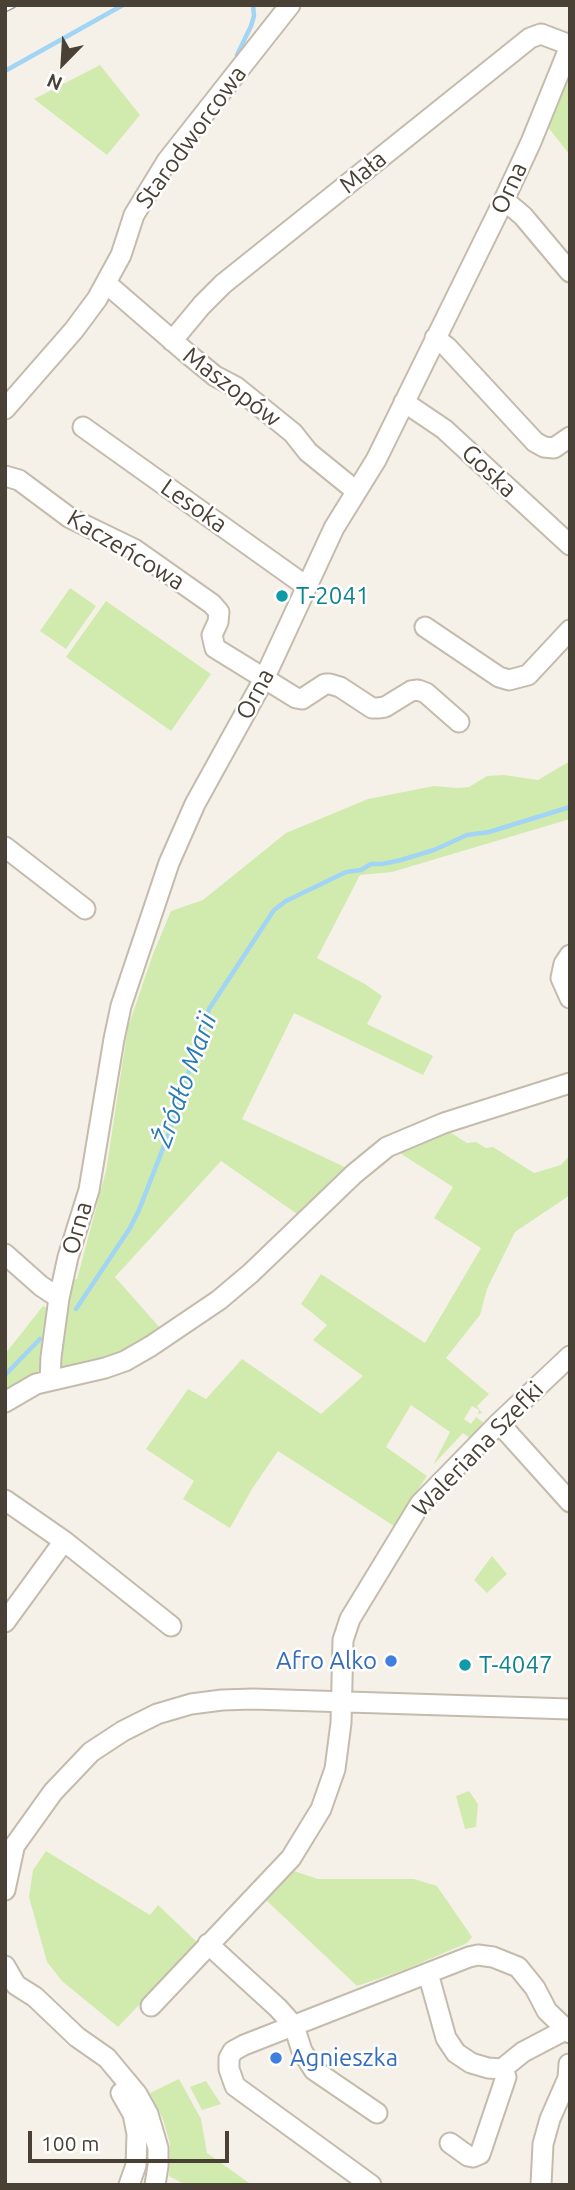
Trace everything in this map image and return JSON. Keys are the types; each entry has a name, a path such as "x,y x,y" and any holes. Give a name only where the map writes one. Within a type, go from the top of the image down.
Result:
{"street":[{"name":"Starodworcowa","path":"5,409 74,330 107,284 121,255 134,215 161,170 290,5"},
{"name":"Mała","path":"172,341 223,284 530,38 541,34 570,45"},
{"name":"Orna","path":"50,1380 59,1298 68,1257 89,1190 121,1006 180,836 264,679 334,528 376,460 504,200 531,142 570,45"},
{"path":"504,200 523,216 570,272"},
{"name":"Maszopów","path":"107,284 215,376 236,387 293,433 308,452 356,491"},
{"path":"435,338 447,347 535,442 554,448 570,437"},
{"name":"Goska","path":"404,402 444,429 570,545"},
{"name":"Lesoka","path":"82,427 306,586"},
{"name":"Kaczeńcowa","path":"5,476 19,480 70,518 134,549 212,604 219,612 212,635 215,648 296,698 302,699 324,684 330,684 340,687 372,708 378,708 418,690 426,693 459,722"},
{"path":"425,628 499,677 509,680 528,675 570,631"},
{"path":"5,847 85,909"},
{"path":"570,956 564,964 561,978 570,998"},
{"path":"5,1402 37,1384 89,1373 125,1361 181,1326 219,1300 251,1273 364,1165 387,1147 444,1123 570,1083"},
{"path":"5,1254 59,1298"},
{"name":"Waleriana Szefki","path":"152,2006 290,1858 321,1810 335,1769 341,1723 343,1640 350,1619 420,1504 499,1423 570,1356"},
{"path":"499,1423 570,1502"},
{"path":"5,1500 64,1541 171,1626"},
{"path":"5,1622 64,1541"},
{"path":"5,1890 10,1854 48,1799 91,1752 123,1731 157,1714 191,1704 222,1700 570,1709"},
{"path":"208,1944 294,2026 302,2052 314,2070 377,2113"},
{"path":"5,1951 12,1956 35,1997"},
{"path":"371,2185 241,2091 230,2077 229,2058 233,2051 244,2045 469,1956 494,1956 518,1967 528,1977 547,2011 568,2032 523,2052 502,2068 488,2068 471,2063 456,2053 446,2038 428,1973"},
{"path":"5,1966 16,1985 35,1997 78,2037 107,2058 137,2094 148,2114 158,2148 155,2185"},
{"path":"78,2037 125,2099 133,2114 138,2147 136,2165 129,2185"},
{"path":"541,2185 544,2144 550,2119 568,2078 569,2064"},
{"path":"450,2143 468,2156 480,2154 506,2077 502,2068"}],"green space":[{"path":"100,65 140,115 107,155 34,99"},
{"path":"570,68 570,155 547,126"},
{"path":"70,588 96,606 66,649 40,631"},
{"path":"106,601 211,674 171,731 66,657"},
{"path":"570,761 570,819 392,872 360,875 317,958 382,996 367,1024 433,1056 423,1075 294,1013 242,1119 349,1169 300,1216 221,1161 115,1277 161,1329 136,1346 99,1361 70,1369 61,1367 57,1357 70,1280 77,1279 106,1171 128,1027 171,911 203,900 286,833 368,799 434,786 469,787 487,776 504,775 538,780"},
{"path":"445,1129 467,1143 476,1142 486,1148 493,1147 534,1173 561,1165 570,1155 570,1195 515,1232 487,1289 480,1315 446,1358 489,1394 477,1406 482,1413 478,1414 479,1410 472,1406 464,1419 471,1424 476,1417 483,1422 481,1426 471,1439 463,1433 433,1465 450,1432 411,1405 386,1447 427,1476 394,1526 278,1451 230,1528 183,1499 194,1481 146,1449 188,1389 206,1399 242,1359 321,1414 363,1376 313,1340 327,1325 301,1304 321,1274 425,1343 481,1248 434,1218 453,1187 395,1150"},
{"path":"43,1306 49,1309 40,1368 36,1375 5,1393 5,1354"},
{"path":"492,1556 507,1574 487,1593 474,1580"},
{"path":"469,1791 478,1804 476,1827 465,1829 456,1796"},
{"path":"46,1851 150,1915 158,1905 198,1943 118,2027 62,1981 47,1962 29,1897 33,1870"},
{"path":"294,1871 318,1879 414,1879 437,1886 472,1937 467,1943 404,1970 357,1986 266,1900"},
{"path":"179,2079 201,2119 207,2153 252,2185 186,2185 169,2176 170,2144 163,2119 150,2093"},
{"path":"206,2081 221,2104 202,2110 190,2087"}],"waterway":[{"path":"5,71 123,5"},
{"path":"237,55 251,26 253,5"},
{"name":"Źródło Marii","path":"76,1309 139,1210 169,1133 209,1009 274,910 286,901 346,872 361,870 371,864 401,860 434,850 467,835 489,832 570,807"},
{"name":"Źródło Marii","path":"5,1375 40,1339"}],"railway":[{"path":"5,9 13,5"}],"place":[{"name":"T-2041","path":"282,596"},
{"name":"Afro Alko","path":"391,1661"},
{"name":"T-4047","path":"465,1665"},
{"name":"Agnieszka","path":"276,2058"}]}
